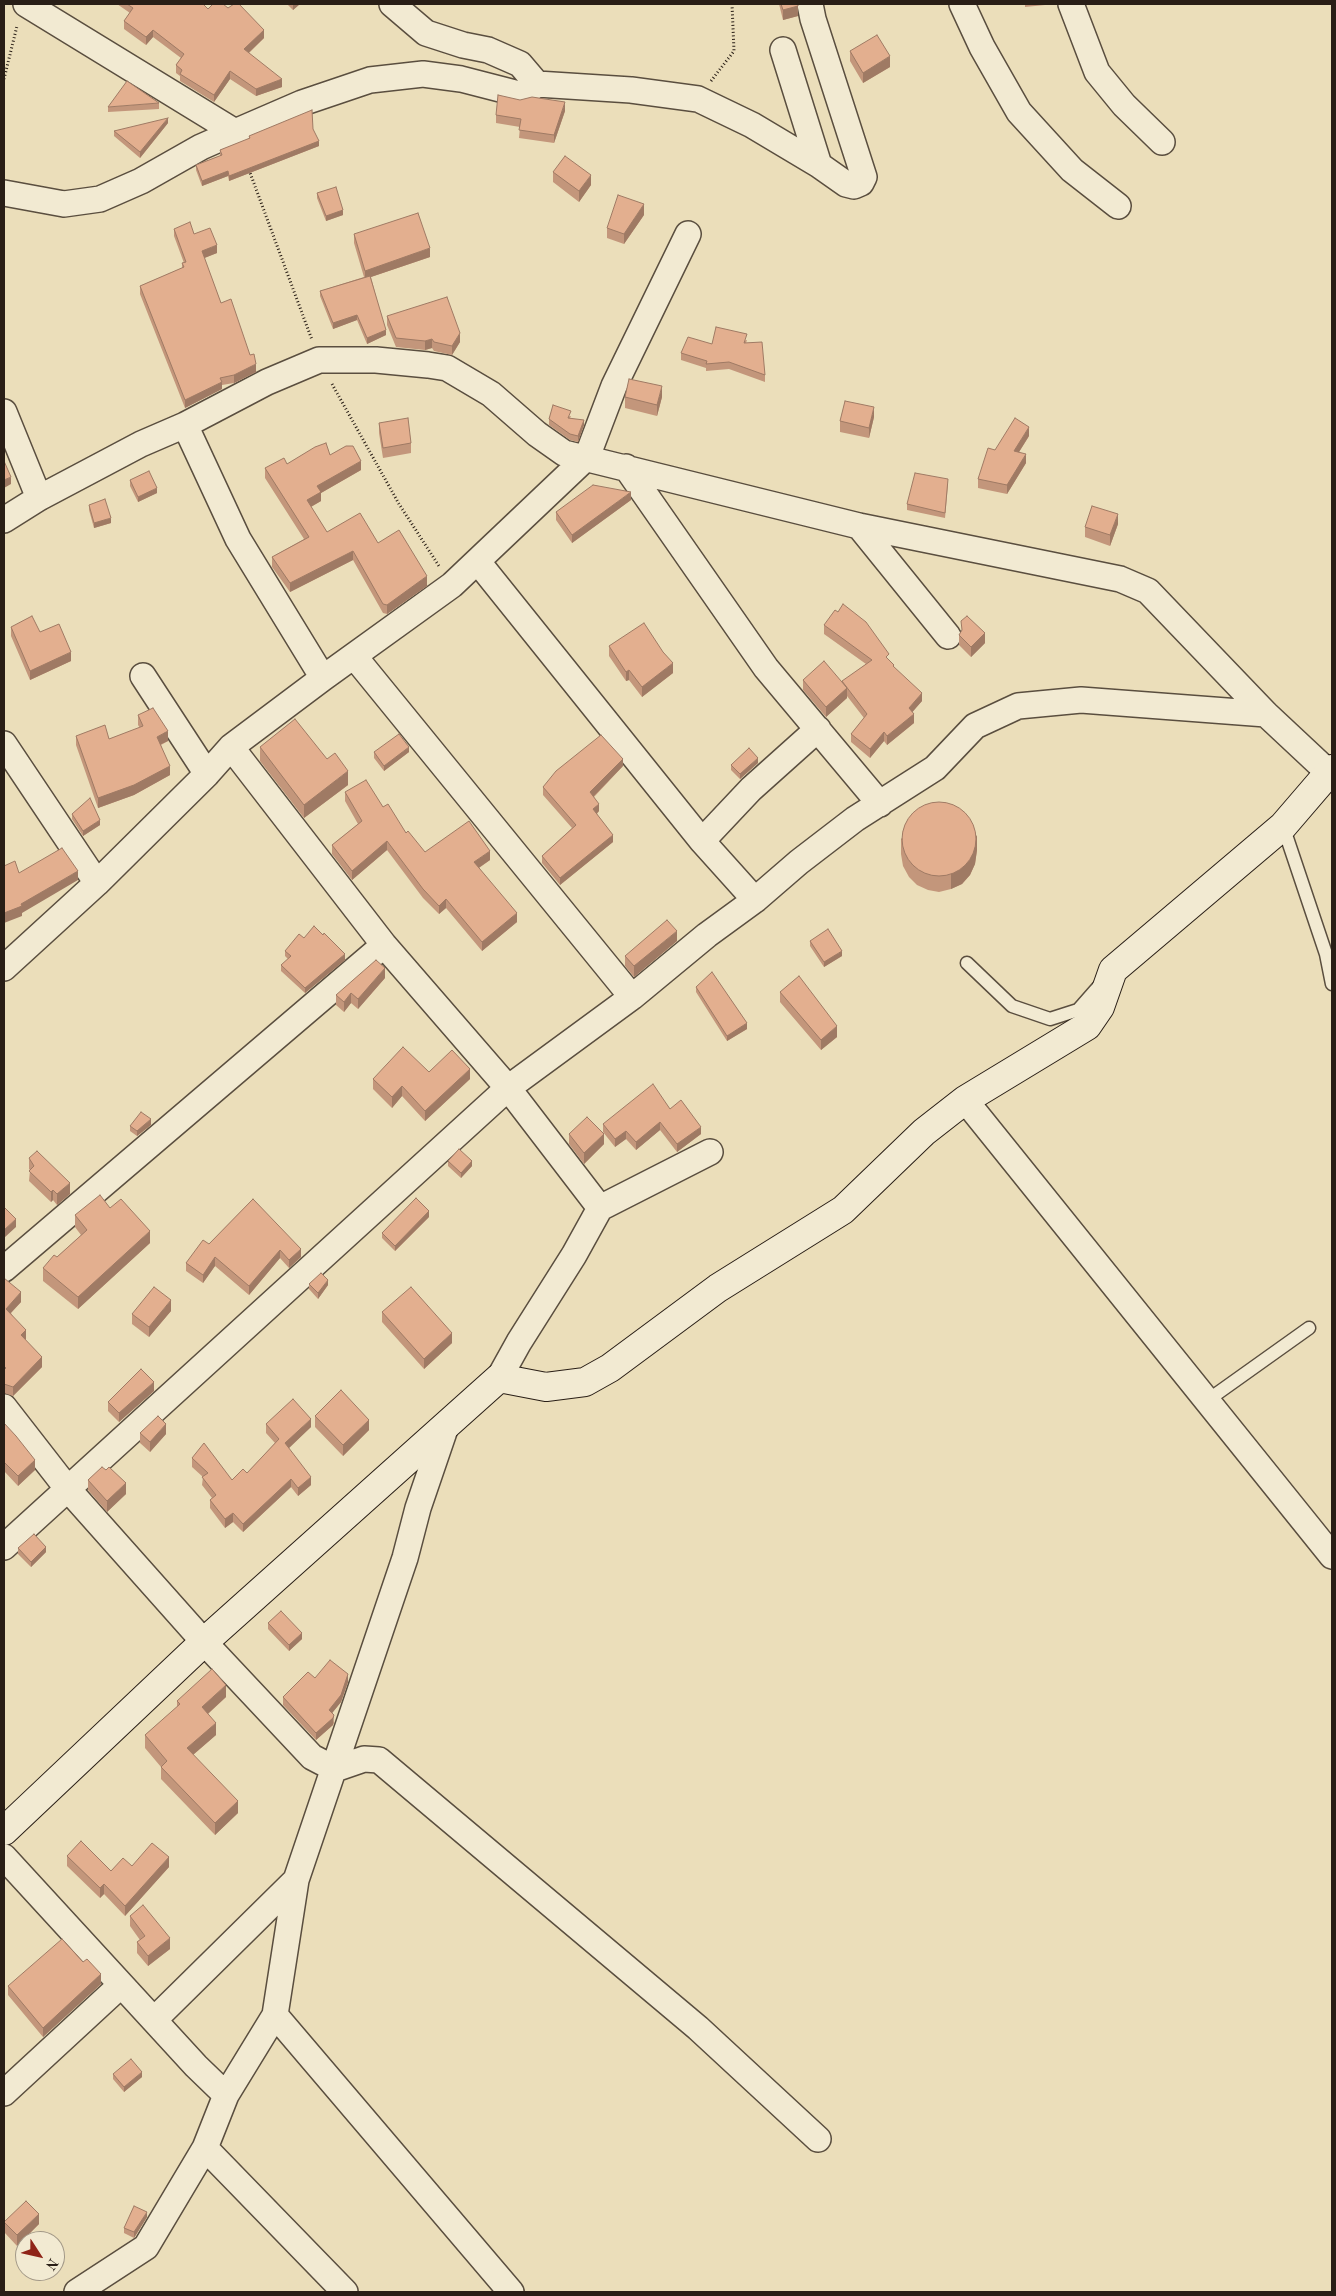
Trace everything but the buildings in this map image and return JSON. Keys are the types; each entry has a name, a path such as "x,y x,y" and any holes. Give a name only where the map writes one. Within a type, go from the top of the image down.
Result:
{"street":[{"path":"392,4 426,33 463,45 488,50 520,64 537,84"},
{"path":"4,193 64,204 100,198 141,181 201,147 302,103 370,80 423,74 461,79 523,95 537,84 631,90 698,99 752,124 819,164 846,184 854,186 861,183 864,177 813,19 810,4"},
{"path":"962,4 982,47 1019,112 1072,170 1118,206"},
{"path":"1071,4 1097,72 1124,105 1162,142"},
{"path":"22,13 235,132"},
{"path":"783,50 819,164"},
{"path":"4,968 97,883 207,774 231,747 322,678 452,585 587,458 614,386 688,234"},
{"path":"4,520 39,498 142,444 184,425 267,382 319,360 376,360 448,368 491,394 537,434 564,453 859,526 1120,579 1148,591 1266,714 1330,771 1282,826 1113,970 1100,1007 1087,1026 965,1100 924,1132 843,1210 718,1288 610,1368 585,1382 546,1387 499,1378"},
{"path":"4,412 39,498"},
{"path":"184,425 238,539 322,678"},
{"path":"626,468 766,668 880,804"},
{"path":"859,526 948,636"},
{"path":"478,562 702,842 755,900"},
{"path":"354,656 632,997"},
{"path":"143,676 207,774"},
{"path":"4,1547 508,1088 632,997 707,935 755,900 834,836 935,768 975,726 1018,706 1081,700 1266,714"},
{"path":"702,842 751,790 818,729"},
{"path":"4,744 97,883"},
{"path":"231,747 384,945 508,1088 600,1208"},
{"path":"4,1269 384,945"},
{"path":"965,1100 1332,1556"},
{"path":"4,1831 204,1642 499,1378 519,1342 574,1255 600,1208 710,1152"},
{"path":"4,1407 67,1488 204,1642 312,1757 335,1769 364,1758 379,1760 698,2028 818,2139"},
{"path":"77,2292 146,2247 205,2148 226,2095 275,2015 296,1880 405,1558 418,1508 446,1426"},
{"path":"4,1857 121,1985 155,2018 196,2066 226,2095"},
{"path":"155,2018 296,1880"},
{"path":"4,2093 121,1985"},
{"path":"275,2015 511,2292"},
{"path":"205,2148 345,2292"}],"lane":[{"path":"1282,826 1326,954 1332,984"},
{"path":"967,963 1012,1006 1050,1019 1078,1010 1113,970"},
{"path":"1208,1400 1309,1328"}],"path":[{"path":"698,99 734,51 732,4"},
{"path":"4,79 22,13"}]}
